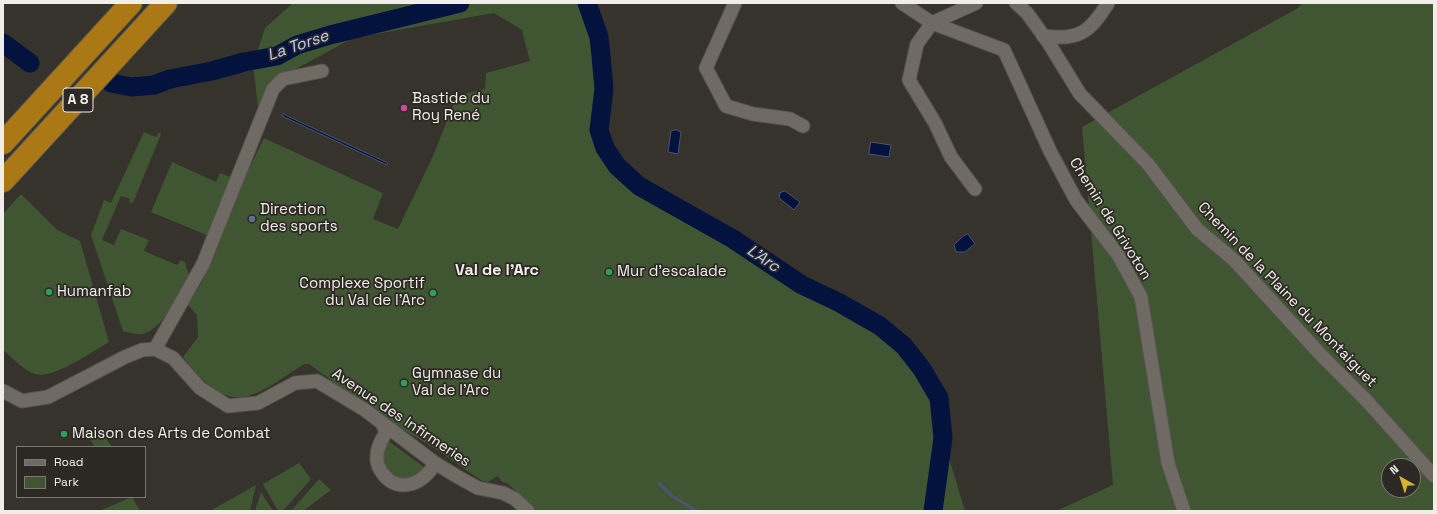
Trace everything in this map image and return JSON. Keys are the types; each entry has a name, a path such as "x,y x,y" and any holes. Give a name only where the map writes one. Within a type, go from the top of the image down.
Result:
{"highway":[{"path":"3,132 34,92 114,3"},
{"name":"A 8","path":"3,144 131,3"},
{"path":"159,11 170,3"},
{"name":"A 8","path":"3,181 159,11"}],"street":[{"path":"735,3 706,68 726,106 753,114 790,119 803,126"},
{"path":"902,3 932,23"},
{"path":"975,189 951,157 936,123 909,80 917,44 932,23 976,3"},
{"name":"Chemin de la Plaine du Montaiguet","path":"1016,3 1026,13 1043,36 1080,94 1148,164 1196,229 1234,260 1321,355 1366,400 1434,476"},
{"path":"1043,36 1062,39 1073,37 1097,20 1108,3"},
{"name":"Chemin de Grivoton","path":"932,23 1004,50 1050,151 1076,200 1118,255 1141,297 1168,462 1184,511"},
{"path":"3,390 22,401 48,397 125,357 142,350 155,350 203,264 255,138 273,89 283,80 322,71"},
{"name":"Avenue des Infirmeries","path":"155,350 173,358 200,388 228,406 258,403 291,384 302,381 317,381 365,410 435,463 478,488 503,493 515,499 528,511"},
{"path":"382,423 386,432 380,440 377,462 386,478 399,485 411,485 424,477 435,463"}],"green space":[{"path":"293,3 587,3 599,37 601,56 604,89 599,130 605,148 617,166 639,186 733,239 802,285 870,319 904,346 922,369 939,398 943,438 965,511 537,511 507,483 502,482 498,476 488,482 482,481 434,448 380,416 309,364 304,364 285,377 254,394 240,397 228,396 214,389 183,357 198,337 197,315 188,305 202,282 241,185 264,138 383,193 373,219 398,229 433,156 457,96 485,89 486,73 530,61 522,30 494,13 353,38 283,76 259,116 253,64 265,28"},
{"path":"1302,3 1434,3 1434,511 1056,511 1113,485 1082,127 1298,8"},
{"path":"144,132 156,137 159,132 161,134 133,203 129,202 130,199 121,196 102,240 114,245 121,229 149,240 144,251 177,265 181,260 185,262 190,278 182,293 163,319 149,331 142,334 135,334 123,331 91,235 104,200 111,203"},
{"path":"172,162 216,182 220,173 233,178 209,236 151,212"},
{"name":"Humanfab","path":"21,194 57,230 80,241 109,342 73,364 52,373 43,375 35,374 26,370 3,350 3,214"},
{"path":"98,427 111,446 94,446 87,435"},
{"path":"387,440 427,469 414,479 399,480 382,465 382,449"},
{"path":"299,463 311,479 283,511 278,511 263,484"},
{"path":"319,479 331,490 303,511 291,511"},
{"path":"256,485 250,511 210,511"},
{"path":"261,492 273,511 255,511"},
{"path":"133,498 140,511 99,511"}],"water":[{"path":"283,114 388,163 387,165 282,116"},
{"path":"677,130 681,132 678,154 668,152 671,131"},
{"path":"871,142 891,145 889,157 869,154"},
{"path":"785,191 800,202 794,210 779,198 780,193"},
{"path":"968,234 975,244 965,252 956,252 954,245 962,237"}],"waterway":[{"name":"La Torse","path":"111,83 132,87 154,85 170,79 277,56 297,45 330,35 460,3"},
{"name":"L'Arc","path":"587,3 599,37 601,56 604,89 599,130 605,148 617,166 639,186 733,239 802,285 838,302 880,326 904,346 922,369 939,398 943,438 933,511"},
{"name":"La Torse","path":"3,43 30,63"},
{"path":"659,483 672,496 697,511"}],"place":[{"name":"Bastide du Roy René","path":"404,108"},
{"name":"Direction des sports","path":"252,219"},
{"name":"Mur d'escalade","path":"609,272"},
{"name":"Humanfab","path":"49,292"},
{"name":"Complexe Sportif du Val de l'Arc","path":"433,293"},
{"name":"Gymnase du Val de l'Arc","path":"404,383"},
{"name":"Maison des Arts de Combat","path":"64,434"}],"district":[{"name":"Val de l'Arc","path":"497,271"}]}
